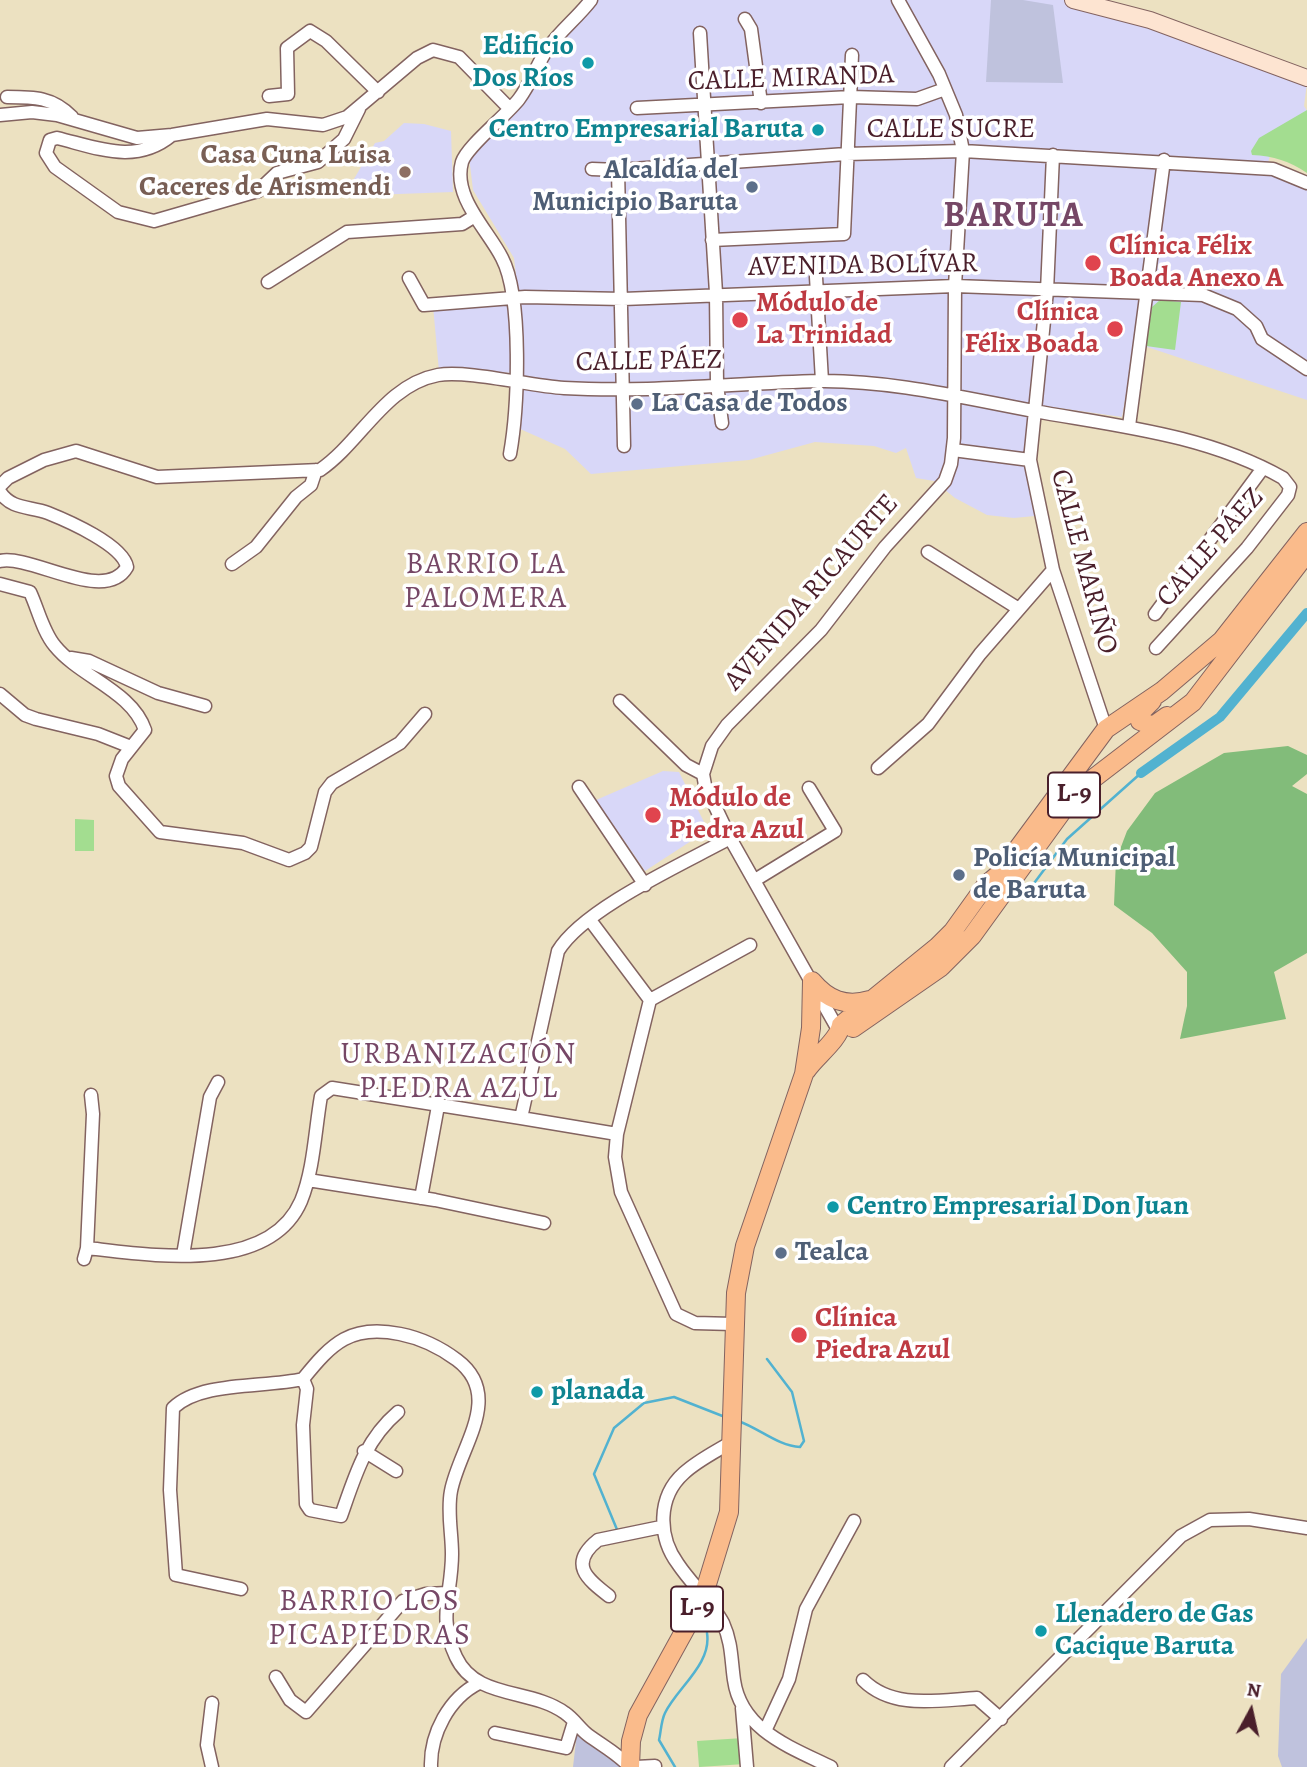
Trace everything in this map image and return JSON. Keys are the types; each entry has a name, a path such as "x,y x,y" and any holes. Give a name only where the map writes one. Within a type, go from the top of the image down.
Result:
{"main road":[{"name":"L-9","path":"1219,671 1153,726 1144,724 1139,717 1162,691 1222,640 1307,532"},
{"name":"L-9","path":"804,1074 817,1055 840,1033 849,1031 910,990 941,967 972,936 1077,791 1178,715 1219,671 1307,553"},
{"name":"L-9","path":"840,1033 841,1025 953,931 986,885 999,874 1106,729 1162,691"},
{"path":"1077,791 1099,751 1106,729"},
{"name":"L-9","path":"630,1767 631,1741 638,1715 703,1597 729,1512 733,1441 733,1324 745,1246 804,1074 811,1028 811,981"},
{"path":"811,981 822,993 839,1002 858,1003 875,998"}],"street":[{"path":"510,454 516,383 512,298 504,261 475,216 462,185 461,164 471,148 510,109 549,47 591,0"},
{"name":"AVENIDA RICAURTE","path":"703,774 712,746 727,725 821,630 885,547 945,481 953,450 955,286 963,151 956,116 945,89 921,37 898,0"},
{"path":"1073,0 1112,4 1307,78"},
{"path":"745,19 751,29 761,103"},
{"path":"269,96 288,94 287,48 310,31 326,41 378,92"},
{"path":"700,33 716,293 717,385 722,423"},
{"path":"0,115 41,112 72,117 123,136 172,135 267,119 323,125 337,123 359,109 425,53 440,51 459,57 510,109"},
{"path":"712,240 844,234 852,55"},
{"name":"CALLE MIRANDA","path":"637,108 851,97 917,99 945,89"},
{"path":"7,97 46,99 57,103 72,117"},
{"path":"172,135 162,144 135,153 119,154 57,138 50,141 46,153 55,167 118,212 155,221 258,191 277,173 318,162 344,139 359,109"},
{"name":"CALLE SUCRE","path":"592,169 618,170 846,154 963,151 1164,160 1273,169 1307,183"},
{"name":"CALLE MARIÑO","path":"1053,155 1047,291 1030,460 1053,570 1106,729"},
{"path":"1129,426 1164,160"},
{"path":"618,170 623,299 624,446"},
{"path":"268,282 347,232 462,224 475,216"},
{"name":"AVENIDA BOLÍVAR","path":"409,278 424,305 512,298 623,299 816,284 880,291 955,286 1203,295 1237,309 1255,326 1262,339 1307,369"},
{"path":"816,284 822,381"},
{"name":"CALLE PÁEZ","path":"232,564 257,547 296,497 311,485 316,470 328,465 389,401 428,378 452,374 565,388 822,381 953,395 1129,426 1191,441 1283,478 1290,487 1288,495 1247,548 1156,648"},
{"path":"953,450 1030,460"},
{"path":"0,486 8,478 44,460 76,451 157,477 316,470"},
{"path":"1155,614 1262,468"},
{"path":"0,492 7,502 45,512 115,549 125,560 127,567 118,577 102,582 33,567 11,558 0,561"},
{"path":"928,552 1019,609"},
{"path":"878,768 928,724 1053,570"},
{"path":"0,584 30,592 54,646 130,706 142,720 145,730 117,767 119,786 160,832 243,843 289,860 305,853 310,847 325,792 332,783 400,743 425,714"},
{"path":"67,657 89,661 158,693 205,706"},
{"path":"0,694 25,715 98,734 131,747"},
{"path":"620,701 685,765 703,774 705,785 730,838 840,1033"},
{"path":"579,788 645,885"},
{"path":"755,880 835,831 809,788"},
{"path":"521,1118 555,961 566,938 645,885 730,838"},
{"path":"590,920 650,1000"},
{"path":"733,1324 683,1320 671,1307 621,1192 615,1157 617,1134 650,1000 750,945"},
{"path":"183,1255 210,1097 218,1082"},
{"path":"91,1095 93,1114 85,1253 221,1253 268,1239 293,1216 308,1180 321,1096 325,1090 331,1088 617,1134"},
{"path":"421,1198 438,1106"},
{"path":"308,1180 421,1198 544,1223"},
{"path":"241,1589 176,1575 170,1490 173,1408 183,1398 215,1389 257,1387 303,1379 337,1342 357,1332 377,1329 412,1336 449,1354 465,1366 477,1382 480,1400 473,1431 451,1490 452,1567 444,1614 455,1656 467,1677 565,1712 586,1734 619,1755 630,1767"},
{"path":"303,1379 307,1389 303,1464 306,1504 310,1510 341,1516 364,1451 379,1428 398,1412"},
{"path":"733,1441 683,1474 668,1496 662,1527 676,1562 718,1613 731,1640 734,1679 742,1708 747,1767"},
{"path":"364,1451 396,1471"},
{"path":"951,1767 1181,1536 1210,1520 1249,1519 1307,1528"},
{"path":"765,1731 789,1679 806,1609 854,1521"},
{"path":"609,1597 586,1578 583,1570 584,1555 590,1546 598,1540 662,1527"},
{"path":"276,1677 290,1700 306,1712 403,1601 426,1594 447,1593"},
{"path":"863,1680 876,1692 887,1697 917,1701 977,1698 1001,1719"},
{"path":"430,1767 434,1739 455,1700 479,1683"},
{"path":"212,1703 207,1745 212,1767"},
{"path":"742,1708 752,1723 831,1767"},
{"path":"495,1733 566,1748 574,1722"},
{"path":"636,1767 654,1766"}],"shaded area":[{"path":"590,0 1084,0 1307,83 1304,106 1307,111 1272,147 1267,167 1307,185 1307,400 1135,343 1122,417 1031,404 1024,464 1035,516 1014,518 987,515 955,498 934,481 916,478 906,448 896,453 874,446 815,442 749,460 591,474 565,449 518,428 520,373 439,371 433,306 519,302 514,258 473,190 469,157 534,78"},
{"path":"991,0 1023,0 1053,5 1063,83 986,82"},
{"name":"Casa Cuna Luisa Caceres de Arismendi","path":"404,123 424,124 451,131 453,192 344,196 375,143 384,141"},
{"name":"Módulo de Piedra Azul","path":"663,771 679,772 708,830 645,871 596,800"},
{"path":"1307,1638 1307,1767 1282,1767 1278,1756 1281,1674"},
{"path":"577,1732 619,1755 620,1767 573,1767"}],"green space":[{"path":"1307,110 1307,173 1281,160 1252,155 1251,151 1259,138"},
{"path":"1160,300 1181,302 1175,350 1146,346 1152,307"},
{"path":"1288,746 1307,755 1307,774 1292,786 1307,794 1307,953 1274,972 1286,1019 1180,1039 1187,1006 1187,972 1152,933 1114,905 1116,860 1127,831 1155,793 1224,753"},
{"path":"75,819 94,820 94,851 75,851"},
{"path":"743,1738 745,1764 699,1767 697,1741"}],"waterway":[{"path":"1141,773 1220,717 1307,613"},
{"path":"1023,898 1067,839 1141,773"},
{"path":"738,1421 784,1444 800,1447 804,1441 792,1392 767,1359"},
{"path":"618,1532 594,1474 614,1428 644,1403 674,1397 725,1417"},
{"path":"675,1767 659,1740 663,1719 670,1704 699,1665 707,1644 707,1633"}],"place":[{"name":"Edificio Dos Ríos","path":"588,63"},
{"name":"Centro Empresarial Baruta","path":"818,130"},
{"name":"Casa Cuna Luisa Caceres de Arismendi","path":"405,172"},
{"name":"Alcaldía del Municipio Baruta","path":"752,187"},
{"name":"Clínica Félix Boada Anexo A","path":"1093,263"},
{"name":"Módulo de La Trinidad","path":"740,320"},
{"name":"Clínica Félix Boada","path":"1115,329"},
{"name":"La Casa de Todos","path":"637,404"},
{"name":"Módulo de Piedra Azul","path":"653,815"},
{"name":"Policía Municipal de Baruta","path":"959,875"},
{"name":"Centro Empresarial Don Juan","path":"833,1207"},
{"name":"Tealca","path":"781,1253"},
{"name":"Clínica Piedra Azul","path":"799,1335"},
{"name":"planada","path":"537,1392"},
{"name":"Llenadero de Gas Cacique Baruta","path":"1041,1631"}],"district":[{"name":"BARUTA","path":"1014,217"},
{"name":"BARRIO LA PALOMERA","path":"486,583"},
{"name":"URBANIZACIÓN PIEDRA AZUL","path":"459,1073"},
{"name":"BARRIO LOS PICAPIEDRAS","path":"370,1620"}]}
